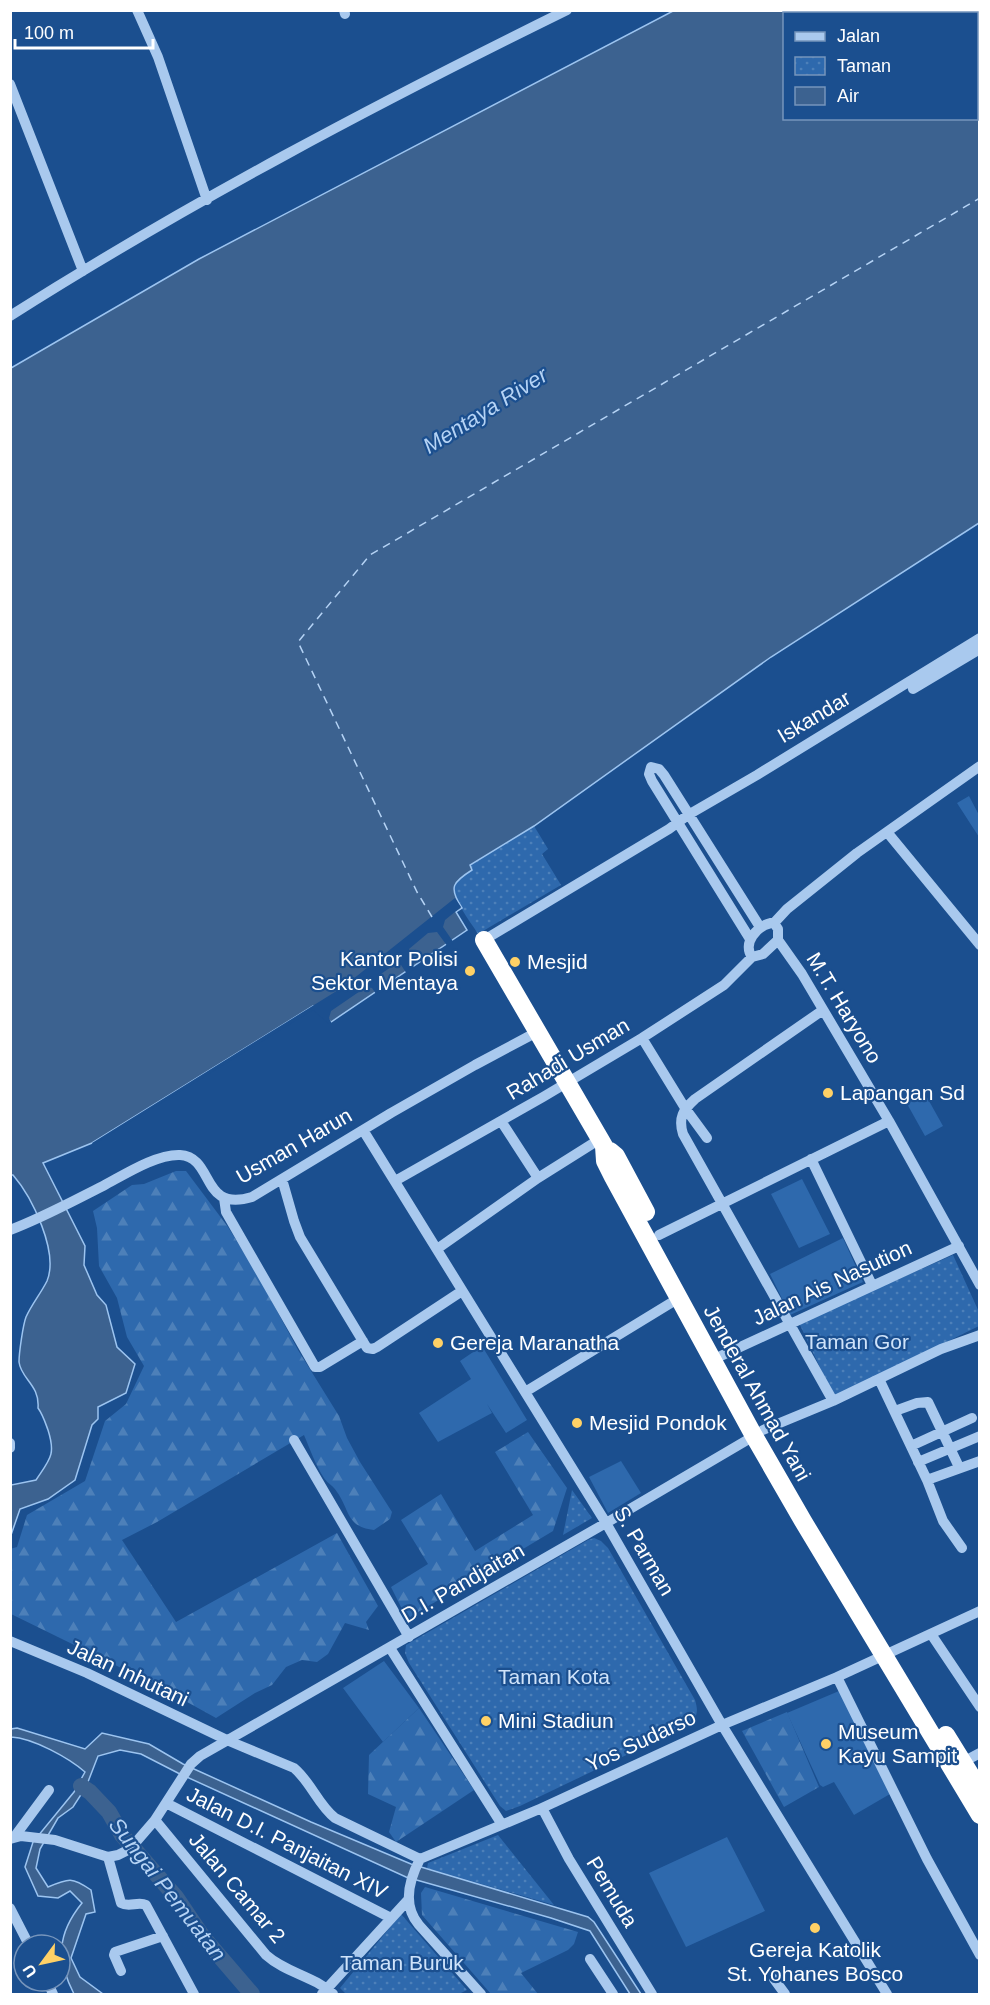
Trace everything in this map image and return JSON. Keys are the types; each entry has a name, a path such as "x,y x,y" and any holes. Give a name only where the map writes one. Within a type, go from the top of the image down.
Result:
{"highway":[{"name":"Jenderal Ahmad Yani","path":"484,940 602,1143 616,1156 659,1235 717,1358"},
{"name":"Jenderal Ahmad Yani","path":"602,1143 605,1161 613,1177 680,1298 890,1653"},
{"name":"Jenderal Ahmad Yani","path":"759,1433 872,1611 890,1653"},
{"path":"890,1653 980,1815"},
{"path":"907,1683 980,1790"}],"street":[{"path":"137,10 158,57 207,200"},
{"path":"10,316 207,200 311,143 567,10"},
{"path":"10,84 83,271"},
{"name":"Iskandar","path":"484,940 690,817 980,638"},
{"name":"Iskandar","path":"690,817 761,781 980,649"},
{"path":"752,957 748,949 750,939 760,927 767,923 774,923 787,909 887,831 980,766"},
{"path":"750,939 652,781 649,774 651,767 659,769 760,927"},
{"path":"887,831 980,945"},
{"path":"774,923 778,929 778,940"},
{"name":"Rahadi Usman","path":"395,1181 642,1038 724,984 752,957 763,954 778,940"},
{"name":"M.T. Haryono","path":"778,940 799,969 889,1121 980,1285"},
{"path":"823,1010 695,1099 685,1108 681,1118 683,1134 833,1401"},
{"name":"Usman Harun","path":"13,1229 167,1156 181,1155 191,1158 213,1188 224,1198 239,1201 252,1197 475,1065 537,1032"},
{"path":"642,1038 685,1108 707,1138"},
{"path":"501,1121 538,1178"},
{"path":"659,1235 889,1121"},
{"name":"S. Parman","path":"363,1130 606,1523 722,1725 887,1995"},
{"path":"437,1249 538,1178 602,1143"},
{"path":"811,1159 872,1285"},
{"path":"282,1179 300,1237 370,1349 377,1347 462,1291"},
{"path":"224,1198 226,1212 315,1367 320,1367 363,1341"},
{"name":"Jalan Ais Nasution","path":"717,1358 959,1246"},
{"path":"525,1392 680,1298"},
{"name":"D.I. Pandjaitan","path":"169,1798 191,1764 200,1756 759,1433 833,1401 941,1349 980,1335"},
{"path":"879,1379 927,1480 943,1521 962,1548"},
{"path":"895,1412 917,1403 928,1402 958,1467"},
{"path":"911,1446 972,1418"},
{"path":"918,1462 980,1436"},
{"path":"294,1440 409,1637"},
{"path":"10,1443 10,1448"},
{"path":"927,1480 980,1461"},
{"name":"Yos Sudarso","path":"418,1862 722,1725 837,1677 980,1611"},
{"path":"931,1634 980,1707"},
{"name":"Jalan Inhutani","path":"10,1641 87,1673 229,1741 294,1768 307,1781 331,1815 418,1862"},
{"path":"390,1648 501,1823"},
{"path":"837,1677 927,1859 980,1955"},
{"path":"963,1762 980,1753"},
{"path":"13,1838 49,1790"},
{"path":"13,1838 55,1840 108,1857 126,1851 155,1820 169,1798"},
{"name":"Jalan D.I. Panjaitan XIV","path":"169,1798 391,1918"},
{"name":"Pemuda","path":"542,1808 581,1879 652,1995"},
{"name":"Jalan Camar 2","path":"155,1820 266,1955 279,1965 318,1982 327,1993"},
{"path":"108,1857 121,1903 125,1905 145,1903 194,1995"},
{"path":"418,1862 408,1900 414,1919 480,1994"},
{"path":"327,1993 408,1900"},
{"path":"10,1908 23,1933"},
{"path":"121,1971 114,1955 116,1952 163,1936"},
{"path":"590,1959 613,1995"},
{"path":"774,1979 785,1995"}],"green space":[{"path":"969,796 979,815 979,837 957,803"},
{"path":"534,826 548,849 542,854 561,885 478,934 455,894 456,881 472,870 470,865"},
{"path":"924,1092 943,1126 925,1136 906,1102"},
{"path":"176,1171 186,1171 228,1227 256,1272 298,1350 339,1416 347,1438 360,1462 392,1512 390,1519 374,1530 353,1521 336,1490 321,1473 304,1435 157,1522 122,1540 176,1622 337,1533 378,1606 366,1622 369,1630 345,1623 328,1654 317,1662 302,1660 286,1667 272,1685 216,1718 160,1687 11,1614 10,1549 17,1547 27,1515 85,1481 105,1421 126,1404 144,1366 127,1337 117,1298 99,1266 97,1228 93,1211 132,1185 144,1184"},
{"path":"802,1179 830,1234 799,1248 771,1194"},
{"path":"843,1238 863,1282 790,1315 770,1274"},
{"name":"Taman Gor","path":"953,1255 979,1312 979,1326 834,1397 799,1323"},
{"path":"482,1346 527,1420 506,1433 487,1404 492,1413 438,1442 419,1413 471,1379 460,1361"},
{"path":"528,1432 567,1488 553,1531 407,1619 391,1587 428,1564 401,1520 441,1494 475,1551 533,1515 495,1452"},
{"path":"621,1461 641,1493 608,1513 589,1477"},
{"path":"572,1490 592,1518 563,1535"},
{"name":"Taman Kota","path":"594,1538 608,1548 695,1700 696,1715 691,1724 506,1811 500,1806 409,1663 405,1653 406,1645"},
{"path":"384,1661 419,1708 383,1742 343,1688"},
{"path":"839,1691 890,1794 854,1815 834,1782 823,1787 820,1785 787,1713"},
{"path":"419,1708 474,1790 396,1842 389,1832 396,1807 368,1794 369,1755"},
{"path":"787,1712 819,1787 784,1807 742,1731"},
{"path":"498,1835 554,1905 427,1868 428,1863"},
{"path":"727,1837 765,1911 686,1947 649,1873"},
{"path":"425,1887 578,1932 574,1944 568,1950 521,1973 538,1994 491,1994 422,1915 421,1893"},
{"name":"Taman Buruk","path":"401,1914 467,1990 459,1994 346,1994 340,1988"}],"water":[{"name":"Mentaya River","path":"673,11 979,11 979,523 771,657 534,826 470,865 472,870 460,878 454,890 462,908 456,912 467,930 331,1022 313,1006 92,1143 43,1163 85,1246 84,1265 97,1295 106,1305 117,1347 135,1364 126,1393 98,1407 98,1419 92,1425 75,1480 48,1499 20,1509 11,1535 11,1485 36,1480 48,1462 51,1445 48,1430 38,1408 36,1394 20,1368 19,1362 21,1339 28,1312 47,1281 50,1269 47,1241 28,1197 13,1175 10,1175 11,368 199,259"},
{"path":"17,1728 85,1749 102,1733 149,1744 183,1764 411,1864 588,1917 594,1922 641,1994 630,1994 590,1931 406,1877 141,1754 120,1750 98,1756 86,1787 73,1807 58,1818 40,1849 36,1868 48,1887 70,1880 91,1890 95,1912 86,1914 72,1955 72,1933 65,1933 82,1903 70,1891 58,1898 38,1896 25,1867 33,1842 74,1792 85,1772 50,1750 30,1741 11,1737 11,1729"},
{"path":"72,1960 80,1977 103,1994 74,1994"}],"pier":[{"path":"455,898 461,907 445,920 443,927 454,943 448,947 437,932 428,933 409,949 408,960 415,969 407,974 401,965 395,964 381,974 378,983 383,990 376,994 372,988 366,987 331,1011 329,1018 332,1024 313,1010 93,1145 92,1143 343,987"}],"waterway":[{"name":"Sungai Pemuatan","path":"81,1786 109,1812 122,1835 176,1897 203,1937 252,1994"}],"ferry route":[{"path":"432,917 417,892 298,642 370,555 980,198"}],"place":[{"name":"Mesjid","path":"515,962"},
{"name":"Kantor Polisi Sektor Mentaya","path":"470,971"},
{"name":"Lapangan Sd","path":"828,1093"},
{"name":"Gereja Maranatha","path":"438,1343"},
{"name":"Mesjid Pondok","path":"577,1423"},
{"name":"Mini Stadiun","path":"486,1721"},
{"name":"Museum Kayu Sampit","path":"826,1744"},
{"name":"Gereja Katolik St. Yohanes Bosco","path":"815,1928"}]}
